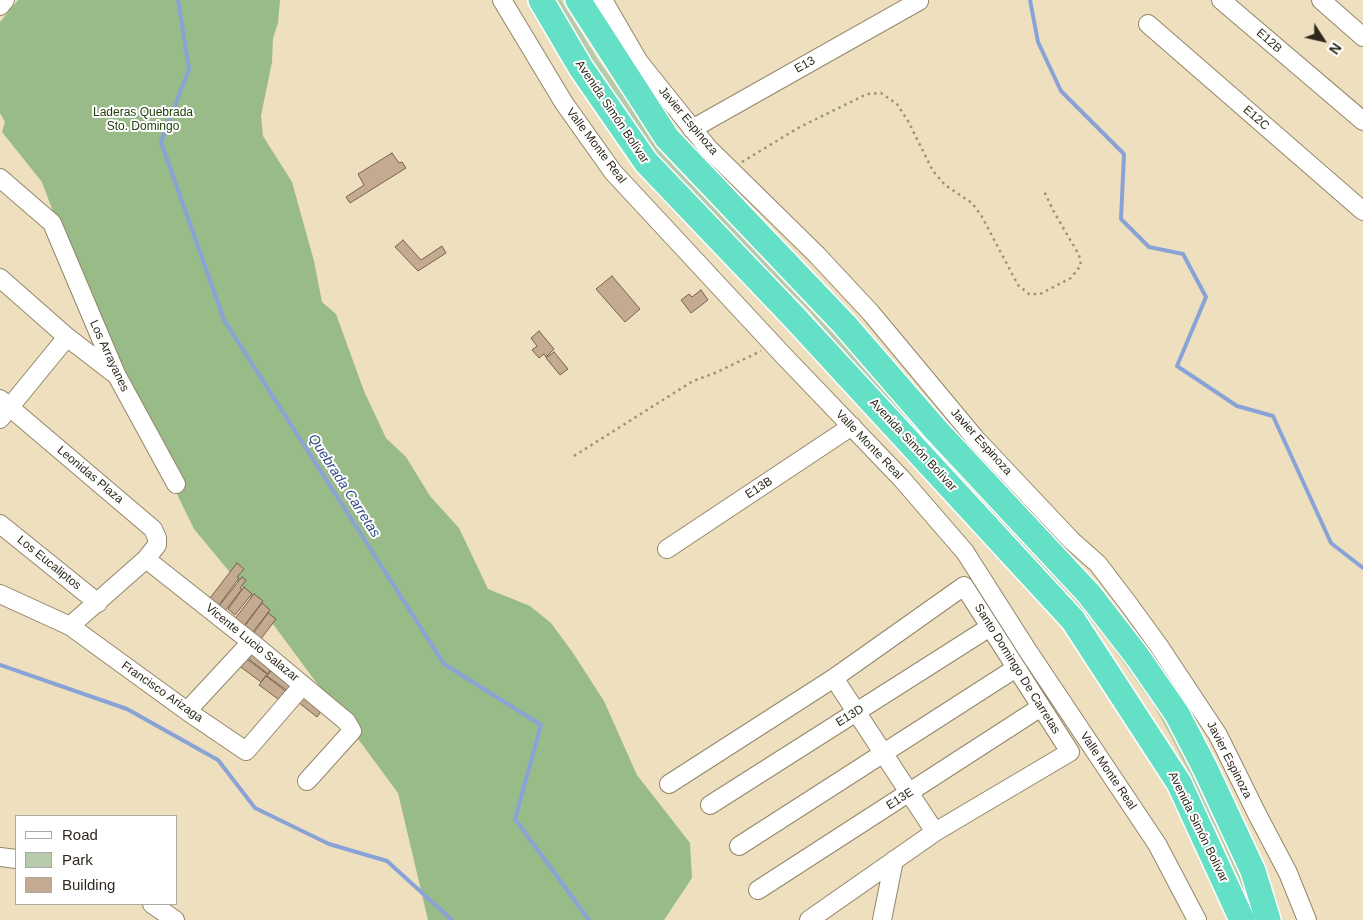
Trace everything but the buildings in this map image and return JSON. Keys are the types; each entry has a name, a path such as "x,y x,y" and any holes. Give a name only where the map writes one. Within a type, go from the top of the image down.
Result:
{"highway":[{"name":"Avenida Simón Bolívar","path":"541,0 581,68 646,162 793,316 1073,620 1180,782 1242,920"},
{"path":"578,0 667,138 844,324 936,430 1089,594 1137,656 1177,714 1205,768 1253,871 1268,920"}],"street":[{"path":"0,6 5,0"},
{"name":"Valle Monte Real","path":"502,0 564,103 613,172 901,478 965,552 1040,670 1157,844 1197,920"},
{"name":"Javier Espinoza","path":"603,0 639,62 708,148 817,255 871,313 975,438 1072,541 1098,564 1178,674 1218,735 1288,872 1307,920"},
{"name":"E13","path":"692,129 919,0"},
{"name":"E12B","path":"1222,0 1363,121"},
{"path":"1321,0 1363,37"},
{"name":"E12C","path":"1148,24 1363,211"},
{"name":"Los Arrayanes","path":"0,178 52,224 116,374 176,484"},
{"path":"0,278 67,337 116,374"},
{"path":"3,408 67,337"},
{"name":"Leonidas Plaza","path":"3,408 153,529 157,538 157,545 146,559"},
{"name":"E13B","path":"667,549 852,426"},
{"name":"Los Eucaliptos","path":"0,524 98,603"},
{"path":"70,626 146,559"},
{"name":"Vicente Lucio Salazar","path":"146,559 251,642 347,722 352,731 307,782"},
{"name":"Santo Domingo De Carretas","path":"834,678 964,586 1070,752 935,832"},
{"name":"Francisco Arizaga","path":"0,594 70,626 187,711 246,751 303,685"},
{"name":"E13D","path":"710,805 990,627"},
{"path":"187,711 251,642"},
{"path":"739,846 1017,669 1028,651"},
{"path":"1017,669 1040,670"},
{"path":"669,784 834,678 935,832 809,920"},
{"name":"E13E","path":"758,890 1041,707"},
{"path":"0,857 15,859"},
{"path":"882,920 894,860"},
{"path":"153,905 175,920"}],"path":[{"path":"730,169 798,128 867,94 881,93 896,104 908,121 933,171 946,185 972,204 980,215 1018,285 1029,294 1040,294 1071,278 1081,265 1080,255 1054,212 1043,189"},
{"path":"574,456 693,381 758,353 772,343"}],"green space":[{"name":"Laderas Quebrada Sto. Domingo","path":"18,0 280,0 278,23 273,38 272,62 261,116 263,136 292,182 314,261 322,302 336,314 364,391 386,438 406,457 430,496 459,528 488,589 530,606 551,623 604,701 637,775 690,843 692,878 664,920 428,920 398,793 276,628 194,529 136,410 110,366 42,182 2,132 5,122 0,113 0,22"},
{"path":"553,0 561,0 599,61 636,113 728,216 1076,593 1180,734 1261,920 1253,920 1238,877 1217,830 1206,812 1171,737 1154,706 1110,644 1071,596 1002,528 895,413 810,312 671,173 643,140 608,91"}],"waterway":[{"name":"Quebrada Carretas","path":"178,0 189,69 161,142 224,320 444,664 541,725 515,819 589,920"},
{"path":"1030,0 1038,42 1061,91 1124,154 1121,219 1149,247 1183,254 1206,297 1177,366 1237,406 1273,416 1331,543 1363,568"},
{"path":"0,665 127,709 218,760 255,808 329,844 387,861 452,920"}]}
